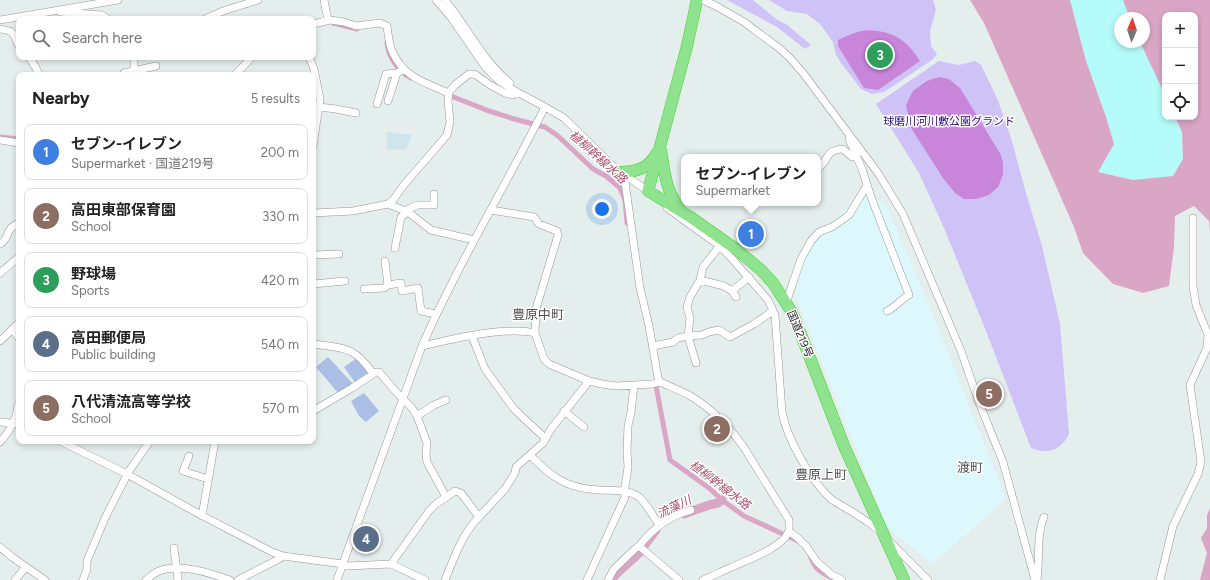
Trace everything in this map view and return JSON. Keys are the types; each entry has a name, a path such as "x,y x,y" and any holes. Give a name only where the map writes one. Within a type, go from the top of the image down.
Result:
{"highway":[{"path":"648,191 699,2"},
{"path":"624,175 642,169 651,163 660,147"},
{"path":"660,147 665,178 673,199 682,212"},
{"name":"国道219号","path":"648,191 738,250 774,283 793,314 844,446 904,580"}],"street":[{"path":"24,16 118,0"},
{"path":"213,16 258,0"},
{"path":"324,0 328,20"},
{"path":"436,0 450,16 486,68 499,81 564,118 624,175 648,191 668,209 719,247 749,277 768,300 775,315 782,412 784,424 789,436 821,489 833,500 882,532 896,549 928,580"},
{"path":"445,0 499,74 529,98"},
{"path":"699,2 716,6 744,22 789,57 803,73 878,173 903,214 942,305 1003,462 1036,580"},
{"path":"54,11 78,16"},
{"path":"0,20 16,17"},
{"path":"316,23 328,20 344,22 356,26 380,23 386,26 392,52 401,72 388,101"},
{"path":"0,29 14,33 16,38"},
{"path":"31,60 38,72"},
{"path":"134,60 134,71"},
{"path":"238,72 249,60"},
{"path":"311,60 315,72"},
{"path":"129,72 156,66"},
{"path":"376,104 386,74 401,72 449,92"},
{"path":"316,213 353,211 388,204 393,200 403,186 447,135 450,122 448,101 449,92 469,74 476,75 505,93 513,95 517,92"},
{"path":"316,77 320,93 316,126"},
{"path":"319,107 356,113"},
{"path":"337,580 422,346 436,314 545,107"},
{"path":"846,131 864,173 866,184 909,294 896,307 887,311"},
{"path":"0,140 16,143"},
{"path":"821,166 830,152 836,150 843,149 852,157 857,157"},
{"path":"624,175 635,261 660,382"},
{"path":"786,303 801,259 811,241 819,232 832,227 849,215 866,188 866,184"},
{"path":"395,248 401,217 406,211 417,205 434,204 434,194"},
{"path":"388,204 406,211 431,230 474,240"},
{"path":"490,210 534,217 539,224 557,231 558,235 536,306 535,333 544,359 549,364 589,381 616,386 653,384 660,382 692,397 713,411 735,435 789,520 789,531 778,543 754,558 703,580"},
{"path":"1160,580 1173,526 1198,474 1201,462 1190,385 1207,348 1208,335 1196,305 1193,286 1193,218"},
{"path":"0,244 4,242 10,228 16,225"},
{"path":"696,363 688,336 690,318 687,307 690,296 700,280 703,267 719,247"},
{"path":"316,256 339,254"},
{"path":"0,273 16,260"},
{"path":"385,261 388,285"},
{"path":"700,280 724,286 734,294 749,277"},
{"path":"316,284 345,281"},
{"path":"364,289 384,288 388,285 401,283 402,290 418,288 421,311 436,314"},
{"path":"653,346 673,342 678,338 702,335 719,330 730,336 754,324 773,311"},
{"path":"0,341 16,326"},
{"path":"12,330 16,335"},
{"path":"422,346 472,336 520,331 535,333"},
{"path":"472,336 485,369 514,409 546,438"},
{"path":"316,344 349,350 359,355 373,374"},
{"path":"316,409 376,372 379,372 412,408 417,416 427,443 427,462 446,497"},
{"path":"445,580 460,543 471,524 505,489 515,473 516,467 543,443 564,411 589,381"},
{"path":"587,580 625,497 628,468 628,426 634,385"},
{"path":"417,416 434,405 446,400"},
{"path":"564,411 584,427"},
{"path":"0,422 16,424"},
{"path":"0,442 16,424"},
{"path":"66,444 127,474 202,516 283,556 342,564 347,566 390,564 425,580"},
{"path":"83,580 87,569 87,561 94,544 127,474 148,444"},
{"path":"202,516 214,444"},
{"path":"530,455 554,477 568,485 599,490 616,490 639,497 659,525"},
{"path":"189,456 183,471 208,479"},
{"path":"390,564 429,511 436,504 455,491 458,491 479,517"},
{"path":"608,580 614,569 659,525 680,513 691,510"},
{"path":"1036,580 1039,568 1040,526 1044,517"},
{"path":"789,531 799,538 817,562 842,580"},
{"path":"639,546 679,580"},
{"path":"0,547 26,567 35,577 45,580"},
{"path":"174,548 178,580"},
{"path":"238,580 279,560 283,556"},
{"path":"15,580 26,567"},
{"path":"146,580 162,570 176,569 201,570 230,580"}],"shaded area":[{"path":"970,0 1070,0 1086,61 1114,144 1098,172 1133,180 1173,176 1183,159 1182,132 1176,120 1198,120 1198,12 1162,12 1162,89 1143,48 1150,48 1150,12 1128,12 1123,0 1210,0 1210,232 1209,221 1194,206 1175,216 1174,247 1169,286 1143,293 1113,284 1083,253 1074,227 984,23"},
{"path":"387,132 412,135 406,150 387,149"},
{"path":"866,192 886,205 926,298 1006,499 932,564 886,526 795,294 800,264 825,227"},
{"path":"328,357 354,385 339,394 316,367"},
{"path":"357,358 371,374 356,384 344,367"},
{"path":"364,393 379,411 366,422 359,416 351,401"},
{"path":"1210,508 1210,580 1200,580 1207,553 1201,538 1207,528 1207,515"}],"sand":[{"path":"1070,0 1123,0 1128,12 1114,12 1114,48 1143,48 1162,89 1162,120 1176,120 1182,132 1183,159 1173,176 1133,180 1098,172 1106,117 1086,61"}],"green space":[{"path":"727,0 753,0 776,19 786,24 811,45 805,49 777,27"},
{"path":"769,0 933,0 936,10 930,31 931,46 937,54 932,60 884,92 872,94 861,89 841,63 836,55 833,42 821,25 807,14 787,11"},
{"path":"869,30 886,33 899,38 910,47 920,61 878,90 864,88 838,46 838,40 861,31"},
{"name":"球磨川河川敷公園グランド","path":"939,61 959,65 975,61 981,65 997,98 1011,138 1042,246 1060,324 1069,434 1062,444 1053,450 1043,451 1031,448 944,228 919,173 876,104"},
{"path":"939,77 949,79 960,88 1001,155 1003,175 998,187 989,195 976,199 964,199 955,193 943,178 911,128 906,105 913,91 927,81"}],"waterway":[{"name":"植柳幹線水路","path":"333,23 357,29"},
{"name":"植柳幹線水路","path":"387,42 389,53 394,63 402,72 411,78"},
{"name":"植柳幹線水路","path":"451,96 489,111 545,127 558,136 593,169 606,176 620,188 625,200 627,223"},
{"name":"植柳幹線水路","path":"0,137 16,139"},
{"name":"植柳幹線水路","path":"656,386 670,460 709,488 722,500 744,516 798,541"},
{"name":"流藻川","path":"684,514 718,503 722,500"},
{"name":"流藻川","path":"644,546 656,530"},
{"name":"流藻川","path":"611,580 640,552"},
{"name":"植柳幹線水路","path":"810,555 818,570 832,578"}],"place":[{"name":"野球場","path":"880,55"},
{"name":"セブン-イレブン","path":"751,234"},
{"name":"八代清流高等学校","path":"989,394"},
{"name":"高田東部保育園","path":"717,429"},
{"name":"高田郵便局","path":"366,539"}],"district":[{"name":"豊原中町","path":"538,314"},
{"name":"渡町","path":"970,467"},
{"name":"豊原上町","path":"821,474"}]}
